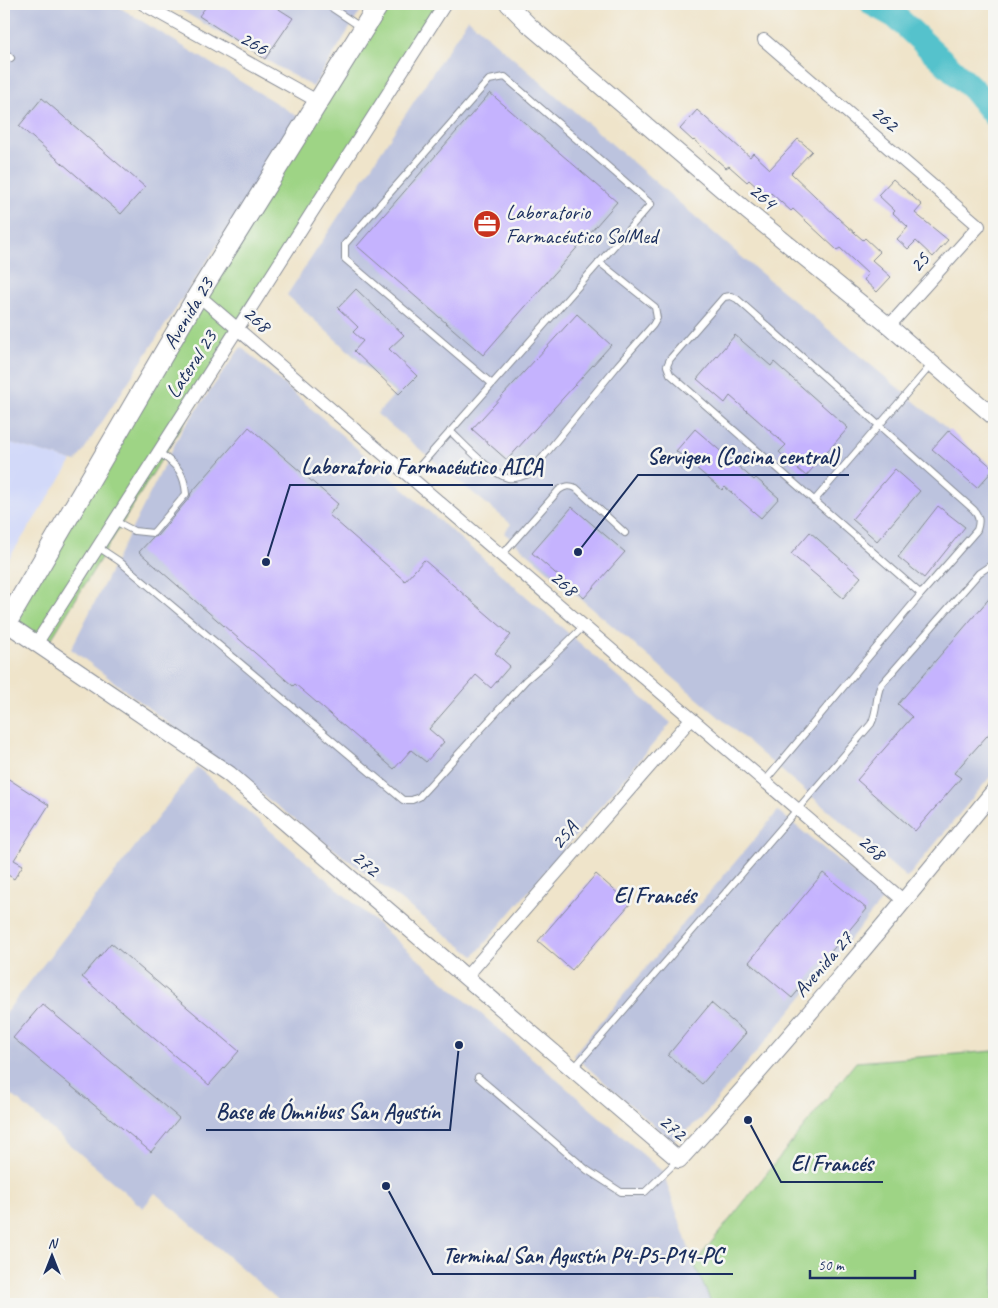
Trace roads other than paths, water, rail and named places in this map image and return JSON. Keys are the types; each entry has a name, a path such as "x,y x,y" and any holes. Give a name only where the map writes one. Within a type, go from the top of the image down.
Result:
{"main road":[{"name":"Avenida 23","path":"5,625 198,296 379,4"}],"street":[{"name":"266","path":"143,4 319,102"},
{"name":"Lateral 23","path":"36,644 445,4"},
{"name":"264","path":"508,4 531,27 747,211 889,326 994,417"},
{"name":"262","path":"764,40 979,226"},
{"name":"25","path":"889,326 979,226"},
{"name":"268","path":"198,296 904,901"},
{"name":"272","path":"5,625 229,774 679,1160"},
{"name":"25A","path":"466,977 691,718"},
{"name":"Avenida 27","path":"679,1160 904,901 994,792"}],"lane":[{"path":"326,4 363,28"},
{"path":"4,51 11,58"},
{"path":"410,477 651,204 505,77 489,80 345,244 346,259 491,383"},
{"path":"450,431 492,470 506,478 519,478 530,473 656,321 657,312 655,307 600,262"},
{"path":"765,781 977,530 979,519 974,510 737,299 728,296 720,300 670,359 667,366 670,374 921,594"},
{"path":"814,501 932,364"},
{"path":"115,521 134,531 153,533 186,494 185,481 180,470 159,452"},
{"path":"501,556 559,490 565,486 576,488 625,533"},
{"path":"98,547 119,561 403,800 412,800 419,797 526,680 584,626"},
{"path":"573,1069 872,724 881,685 979,573 994,564"},
{"path":"478,1077 587,1170 621,1192 645,1192 679,1160"}],"waterway":[{"path":"873,4 895,16 974,90 994,115"}],"place":[{"name":"Laboratorio Farmacéutico SolMed","path":"487,224"},
{"name":"Servigen (Cocina central)","path":"578,552"},
{"name":"Laboratorio Farmacéutico AICA","path":"266,562"},
{"name":"Base de Ómnibus San Agustín","path":"459,1045"},
{"name":"El Francés","path":"748,1120"},
{"name":"Terminal San Agustín P4-P5-P14-PC","path":"386,1186"}],"district":[{"name":"El Francés","path":"655,896"}]}
